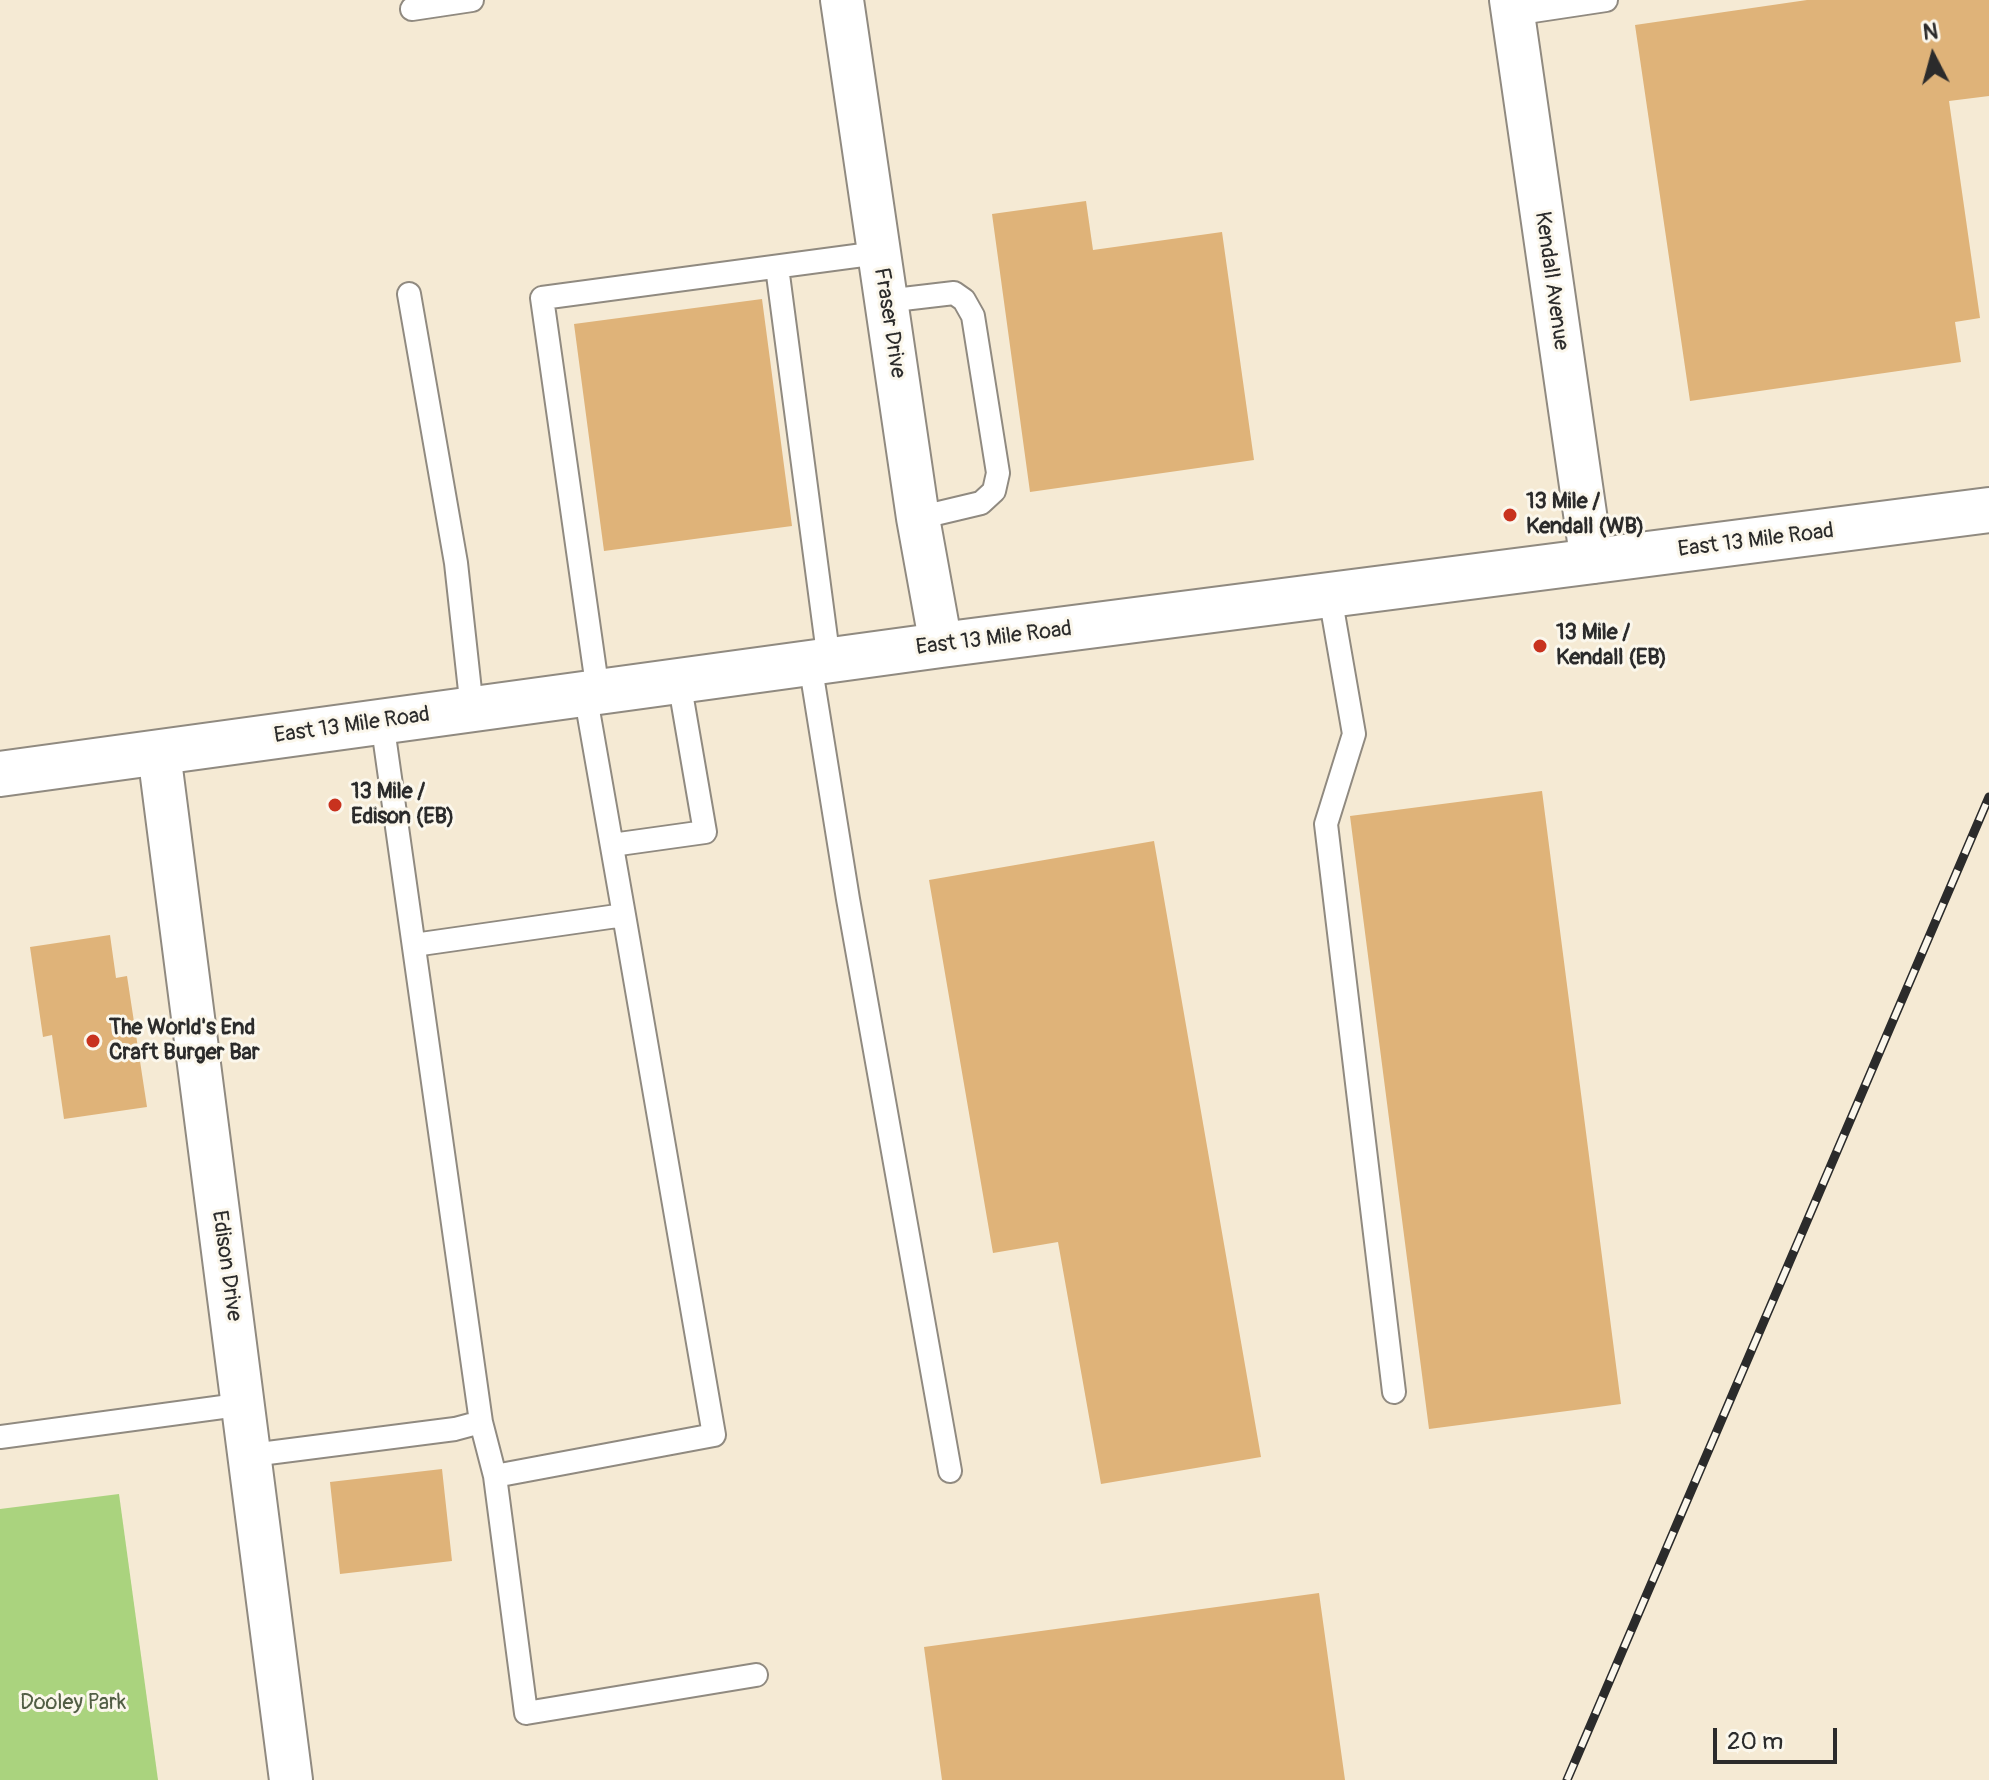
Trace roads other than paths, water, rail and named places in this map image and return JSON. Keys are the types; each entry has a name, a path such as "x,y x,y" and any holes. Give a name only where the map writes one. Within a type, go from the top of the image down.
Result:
{"main road":[{"name":"East 13 Mile Road","path":"0,774 941,645 1989,510"}],"street":[{"name":"Fraser Drive","path":"842,0 918,518 941,645"},
{"name":"Kendall Avenue","path":"1512,7 1592,562"},
{"name":"Edison Drive","path":"159,753 252,1455 291,1780"}],"lane":[{"path":"412,9 472,0"},
{"path":"1512,7 1606,0"},
{"path":"495,1476 714,1435 612,845 542,298 878,253"},
{"path":"777,267 848,899 950,1471"},
{"path":"886,301 954,293 964,300 973,316 998,473 994,491 981,503 918,518"},
{"path":"409,294 456,563 472,709"},
{"path":"1330,596 1354,734 1326,824 1394,1392"},
{"path":"612,845 705,832 679,681"},
{"path":"382,721 481,1422 495,1476 526,1713 756,1675"},
{"path":"414,945 624,915"},
{"path":"0,1437 245,1404"},
{"path":"252,1455 455,1429 481,1422"}],"railway":[{"path":"1567,1780 1989,797"}],"place":[{"name":"13 Mile / Kendall (WB)","path":"1510,515"},
{"name":"13 Mile / Kendall (EB)","path":"1540,646"},
{"name":"13 Mile / Edison (EB)","path":"335,805"},
{"name":"The World's End Craft Burger Bar","path":"93,1041"}],"park label":[{"name":"Dooley Park","path":"73,1703"}]}
